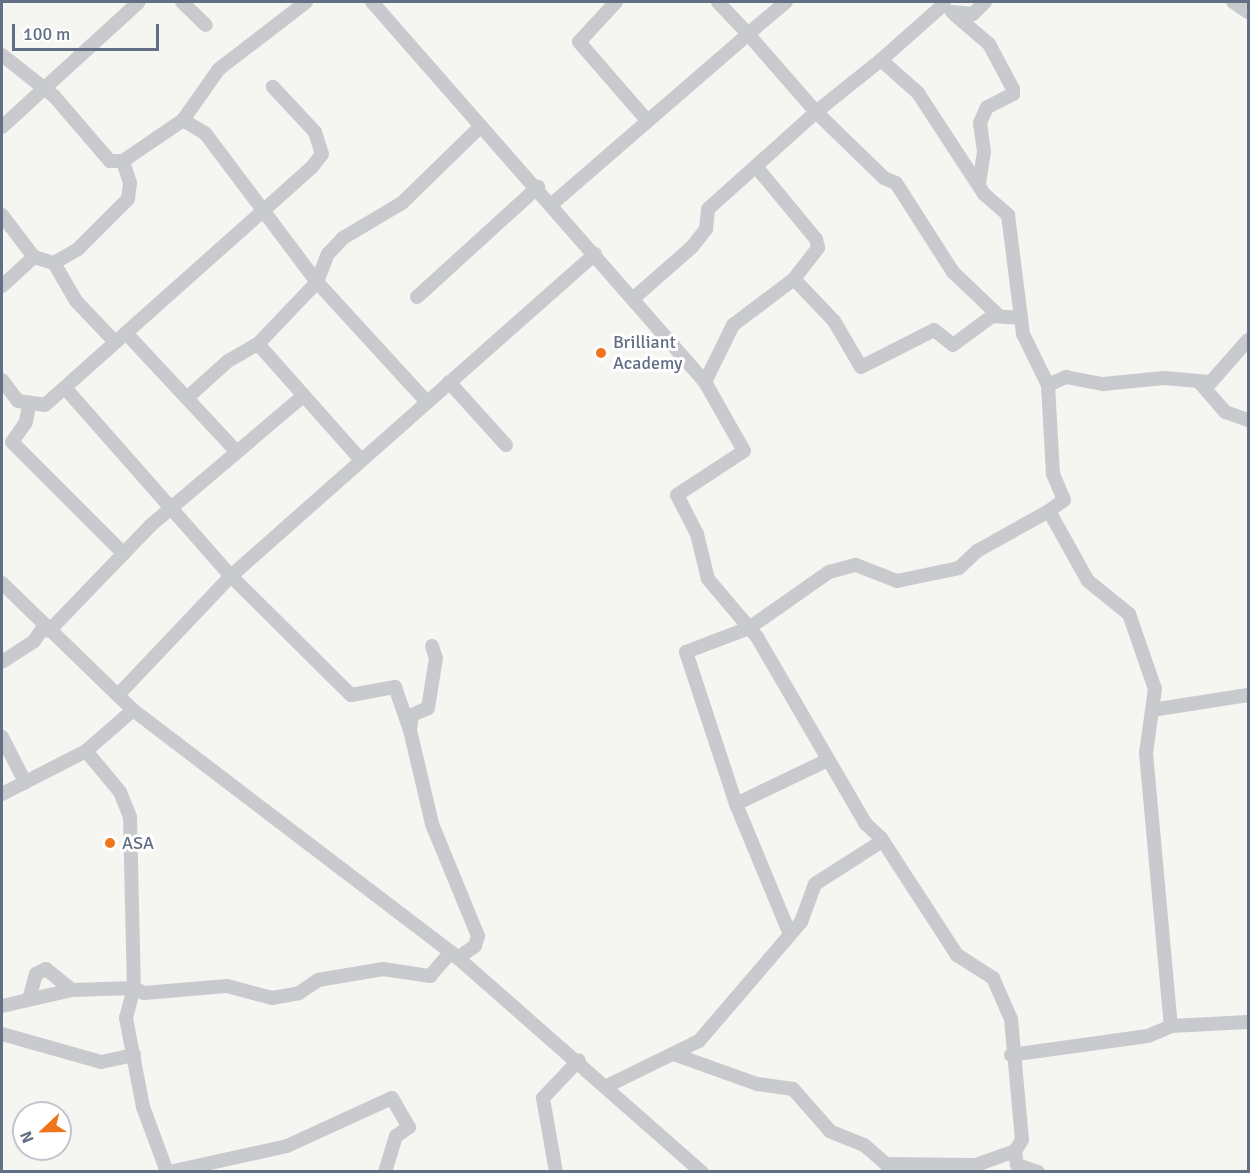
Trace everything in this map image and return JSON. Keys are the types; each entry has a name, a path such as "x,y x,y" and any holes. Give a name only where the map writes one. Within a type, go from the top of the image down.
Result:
{"street":[{"path":"2,127 45,88 124,7 139,2"},
{"path":"182,2 206,25"},
{"path":"2,55 45,88 95,147 110,161 123,162 183,120 219,69 306,2"},
{"path":"372,2 635,297 705,382 744,451 677,495 697,534 708,579 749,628 866,824 882,841 957,955 993,978 1011,1019 1011,1055 1022,1140 1015,1151 976,1165 883,1168 864,1145 830,1131 793,1089 758,1084 676,1055"},
{"path":"718,2 816,112 884,178 896,183 953,272 999,315 1020,318"},
{"path":"552,204 646,119 786,2"},
{"path":"955,15 973,14 986,2"},
{"path":"1233,2 1248,12"},
{"path":"611,3 579,42 646,119"},
{"path":"635,297 692,247 706,229 708,209 758,169 816,112 881,60 943,3 989,44 1013,89 1013,94 987,107 980,123 984,152 979,185"},
{"path":"789,932 736,804 686,652 749,628 830,572 856,565 897,581 959,568 978,551 1049,511 1064,500 1053,474 1048,385 1020,318 1008,215 979,185 936,116 881,60"},
{"path":"2,380 28,405 45,405 66,389 262,213 322,154 315,132 273,87"},
{"path":"183,120 205,133 262,213 317,282 427,402"},
{"path":"188,397 228,361 258,344 317,282 328,254 343,238 402,203 482,126"},
{"path":"54,263 78,249 128,199 130,183 123,162"},
{"path":"705,382 733,325 794,279 819,245 758,169"},
{"path":"417,297 538,187"},
{"path":"2,215 34,257 54,263 76,301 188,397 236,451"},
{"path":"118,694 231,576 596,254"},
{"path":"2,286 34,257"},
{"path":"794,279 834,321 861,367 933,330 953,345 999,315"},
{"path":"1048,385 1066,377 1103,384 1164,378 1200,383 1211,382 1248,340"},
{"path":"258,344 302,397 361,460"},
{"path":"449,382 506,444"},
{"path":"1200,383 1225,412 1248,420"},
{"path":"2,1006 30,996 72,990 134,988 144,993 228,986 272,998 299,993 318,980 383,969 430,976 454,955 475,946 478,936 432,824 410,730 395,687 351,695 231,576 66,389"},
{"path":"2,662 34,641 236,451 302,397"},
{"path":"28,405 26,422 12,442 124,554"},
{"path":"1049,511 1088,581 1129,614 1130,629 1149,664 1152,710 1146,753 1171,1026"},
{"path":"2,583 134,710 454,955 609,1085 702,1172"},
{"path":"410,730 412,715 428,708 436,658 432,646"},
{"path":"1152,710 1248,695"},
{"path":"2,794 86,751 134,710"},
{"path":"2,736 26,782"},
{"path":"86,751 120,792 130,817 134,988 126,1018 143,1107 168,1172 286,1146 392,1098 409,1127 396,1136 385,1172"},
{"path":"736,804 828,760"},
{"path":"609,1085 660,1057 676,1055 699,1041 789,932 801,922 815,884 882,841"},
{"path":"30,996 36,974 46,969 72,990"},
{"path":"1011,1055 1148,1036 1171,1026 1248,1022"},
{"path":"2,1034 101,1062 134,1055"},
{"path":"555,1172 543,1098 579,1060"},
{"path":"1015,1151 1017,1165 1038,1172"}],"place":[{"name":"Brilliant Academy","path":"601,353"},
{"name":"ASA","path":"110,843"}]}
